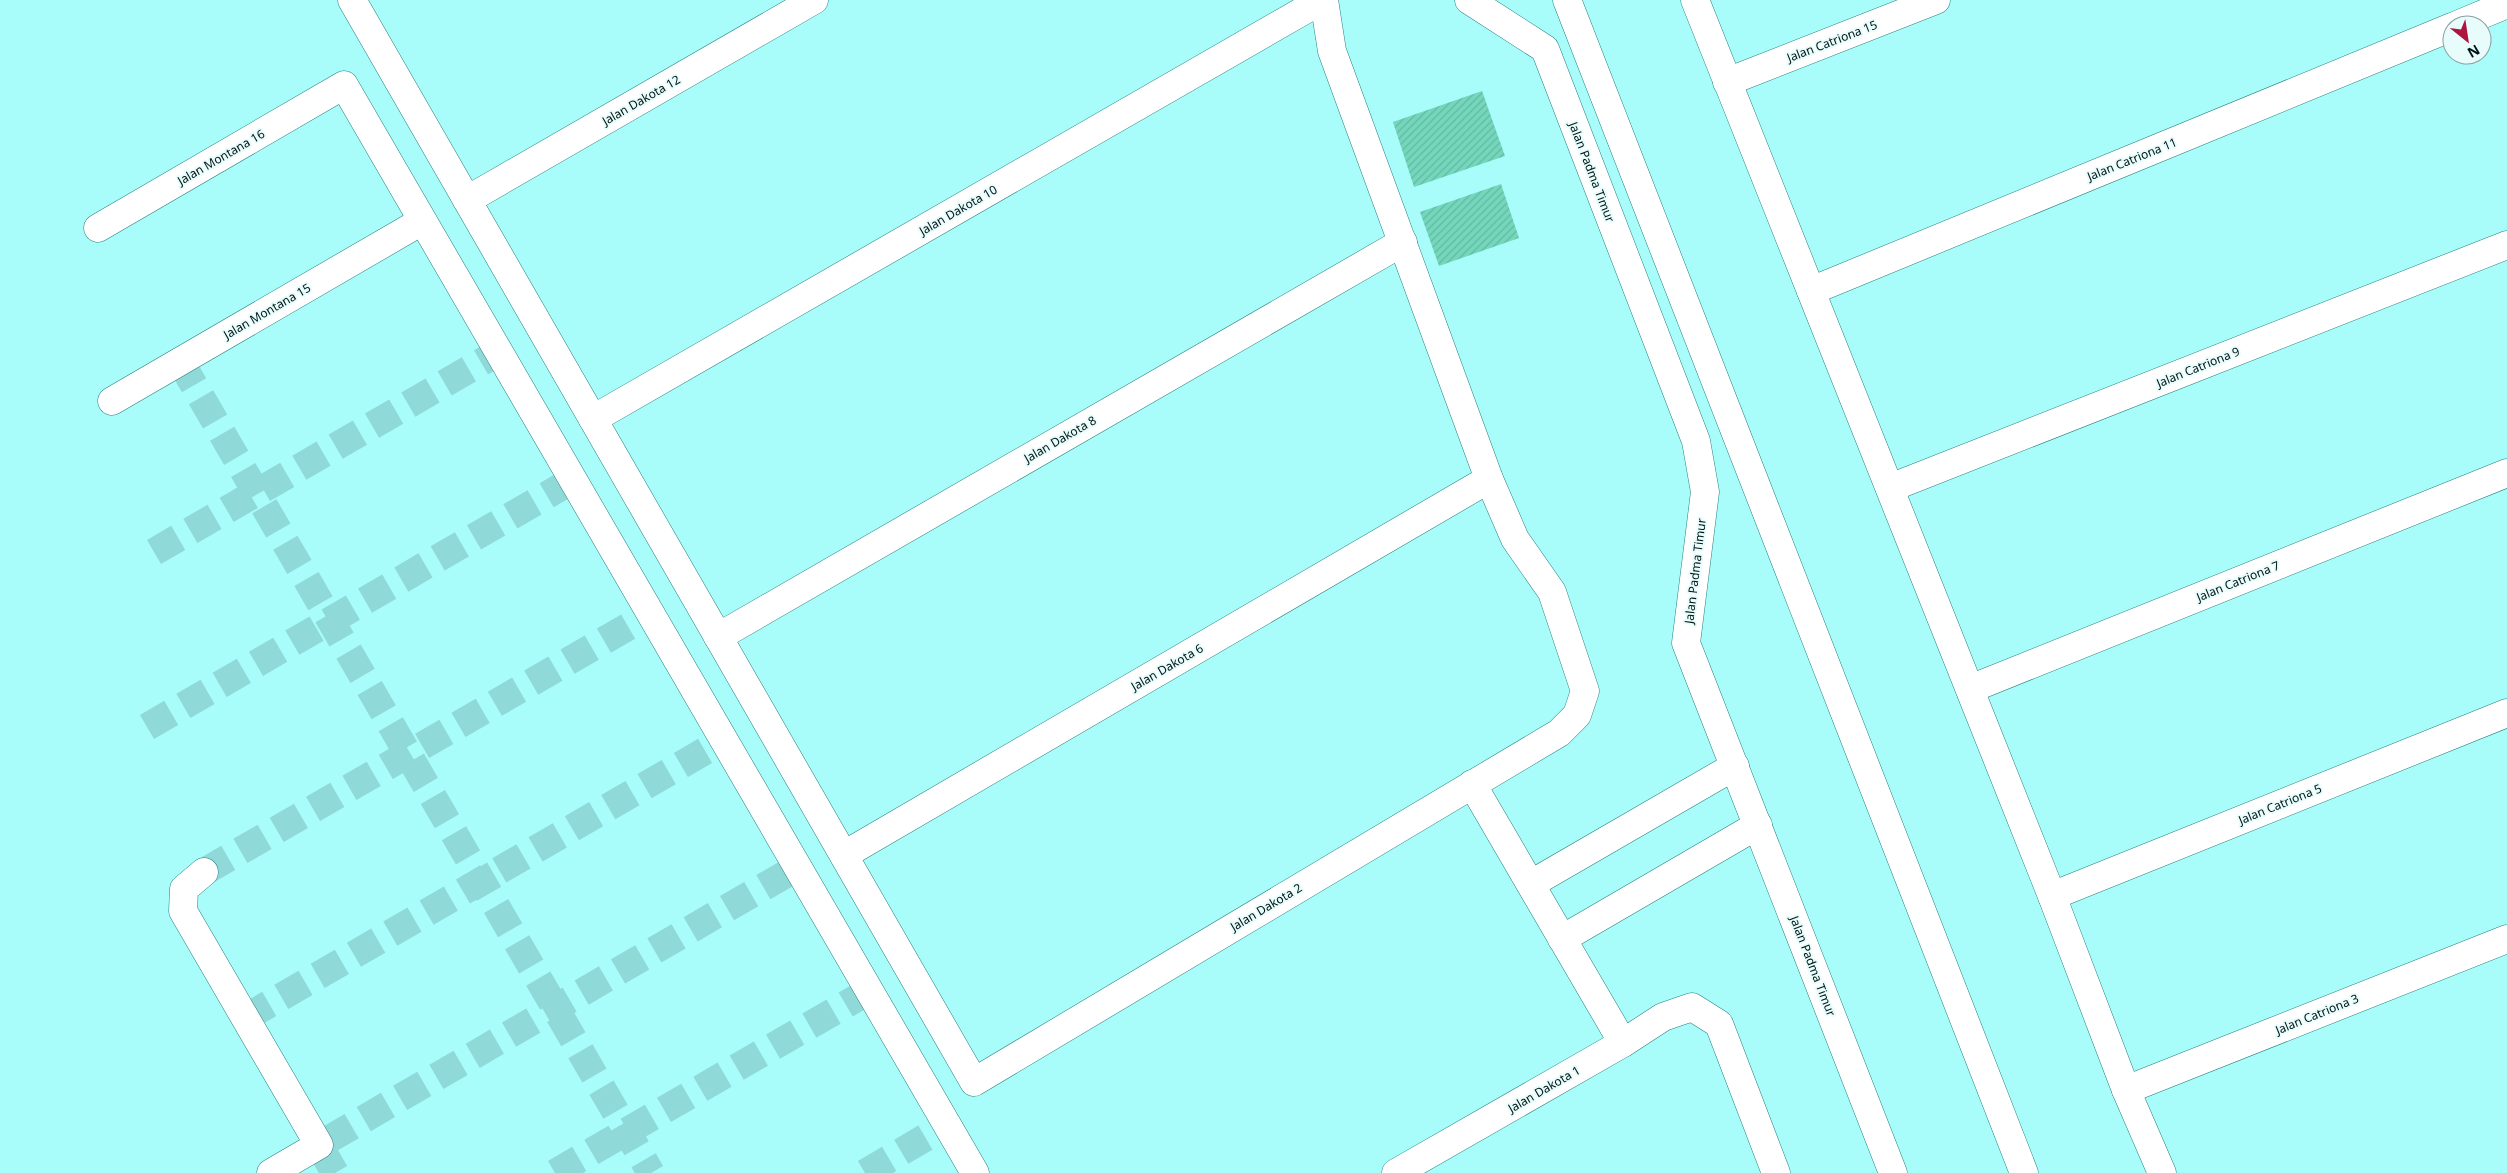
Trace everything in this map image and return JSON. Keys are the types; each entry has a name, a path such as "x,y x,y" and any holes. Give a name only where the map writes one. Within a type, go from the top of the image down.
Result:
{"street":[{"path":"352,0 844,855"},
{"name":"Jalan Dakota 12","path":"467,200 814,0"},
{"name":"Jalan Dakota 2","path":"844,855 974,1082 1559,733 1577,715 1585,691 1552,592 1515,539 1490,479 1332,51 1323,0"},
{"name":"Jalan Dakota 10","path":"593,419 1323,0"},
{"name":"Jalan Padma Timur","path":"1469,0 1545,50 1696,440 1705,492 1686,643 1893,1173"},
{"path":"1567,0 2024,1173"},
{"name":"Jalan Catriona 15","path":"1727,82 1936,0"},
{"path":"1700,1 1727,82 2052,896 2126,1090 2162,1173"},
{"path":"2481,15 2507,4"},
{"name":"Jalan Catriona 11","path":"1811,290 2442,31"},
{"name":"Jalan Montana 16","path":"98,228 344,85 422,221"},
{"path":"422,221 975,1173"},
{"name":"Jalan Montana 15","path":"112,401 422,221"},
{"name":"Jalan Dakota 8","path":"718,637 1403,242"},
{"name":"Jalan Catriona 9","path":"1890,488 2507,245"},
{"name":"Jalan Catriona 7","path":"1970,689 2507,473"},
{"name":"Jalan Dakota 6","path":"844,855 1490,479"},
{"name":"Jalan Catriona 5","path":"2052,896 2507,713"},
{"path":"1530,884 1735,766"},
{"path":"1472,784 1624,1043"},
{"path":"1562,939 1758,824"},
{"path":"204,872 184,889 183,911 319,1145 271,1173"},
{"name":"Jalan Catriona 3","path":"2126,1090 2507,938"},
{"name":"Jalan Dakota 1","path":"1396,1173 1624,1043 1663,1017 1692,1007 1719,1024 1776,1173"}],"building":[{"path":"1482,91 1505,156 1414,187 1393,122"},
{"path":"1501,184 1519,238 1439,266 1420,212"}],"tunnel":[{"path":"154,552 499,352"},
{"path":"180,361 651,1173"},
{"path":"147,727 573,480"},
{"path":"204,872 650,614"},
{"path":"245,1018 724,740"},
{"path":"335,1173 319,1145 798,867"},
{"path":"555,1173 869,991"},
{"path":"865,1173 947,1125"}]}
